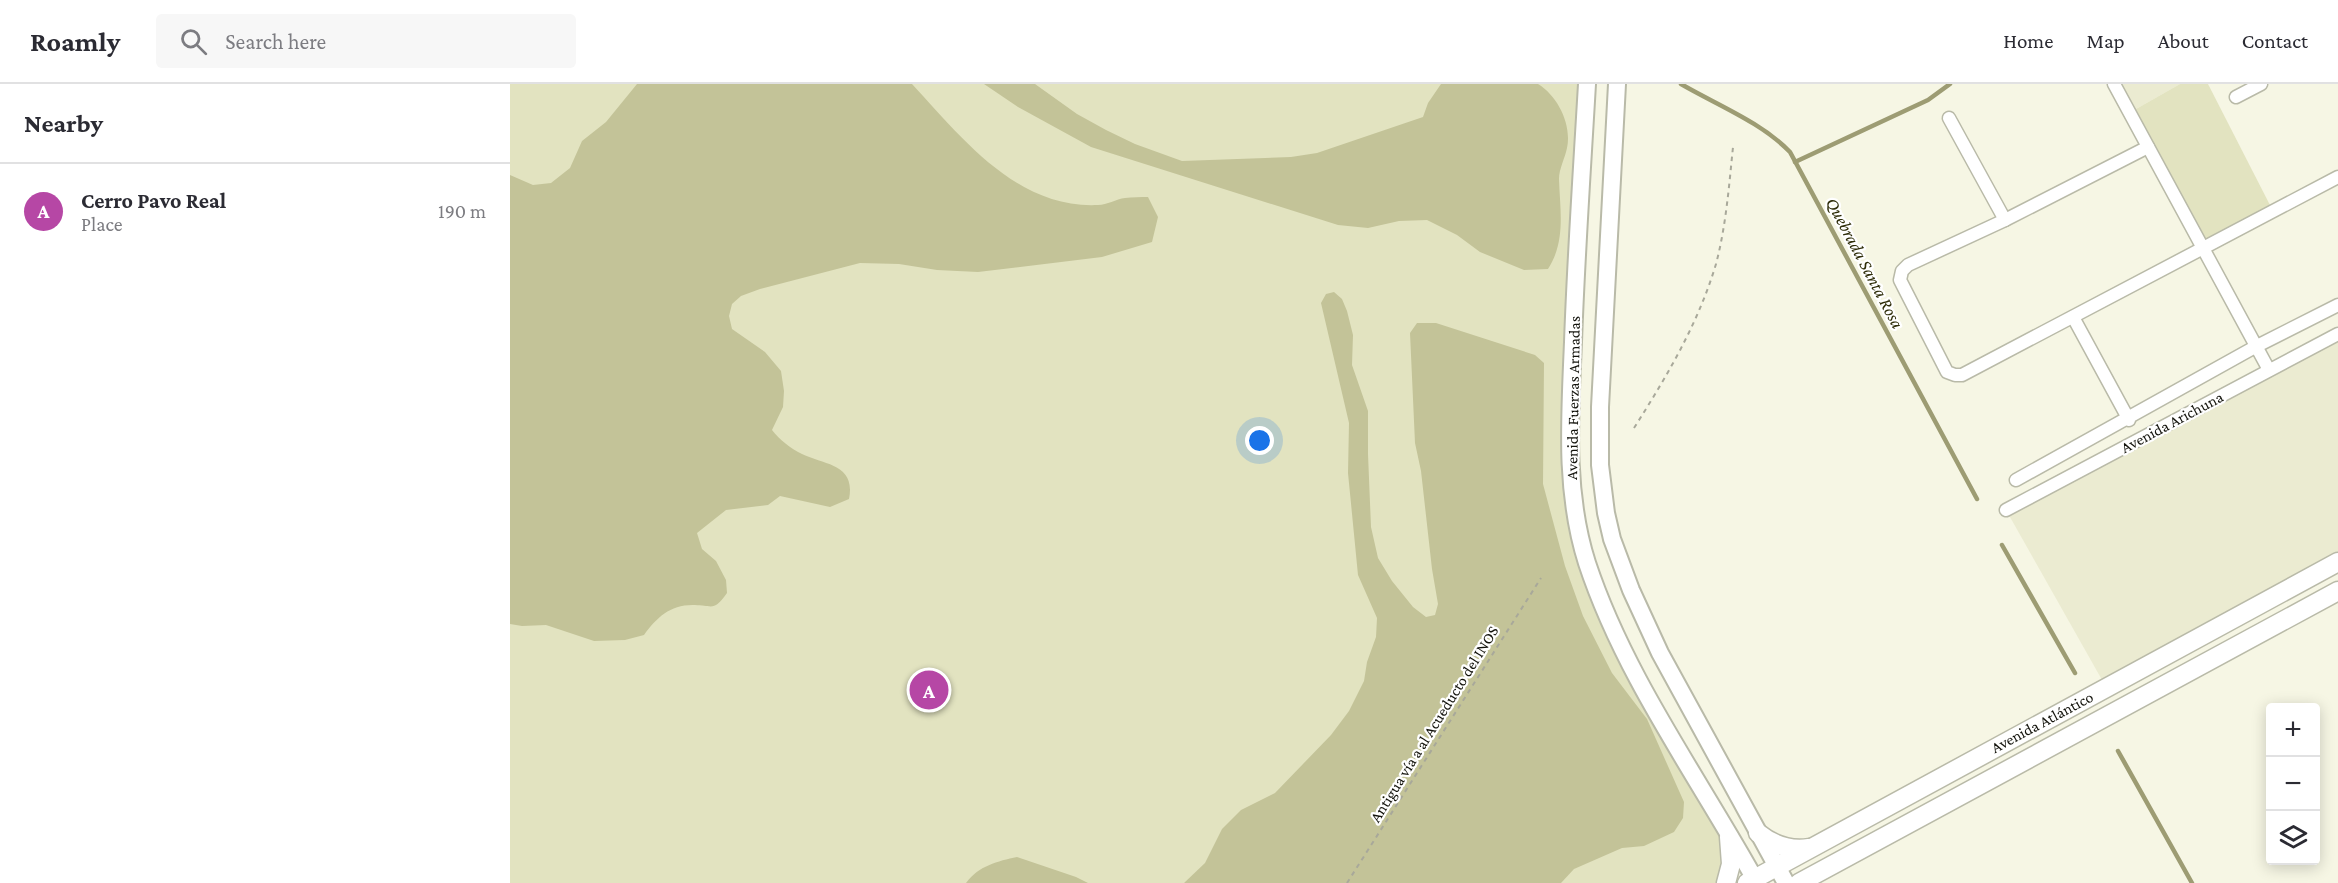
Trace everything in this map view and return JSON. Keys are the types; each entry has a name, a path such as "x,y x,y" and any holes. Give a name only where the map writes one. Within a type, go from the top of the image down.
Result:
{"main road":[{"name":"Avenida Atlántico","path":"1753,882 1781,875 1811,848 2338,562"},
{"name":"Avenida Atlántico","path":"1799,883 2338,591"},
{"path":"1758,834 1768,841 1789,848 1811,848"},
{"path":"1726,883 1731,864 1729,837"}],"street":[{"name":"Avenida Fuerzas Armadas","path":"1587,84 1570,410 1570,458 1575,511 1587,561 1614,627 1659,715 1753,882"},
{"name":"Avenida Fuerzas Armadas","path":"1617,84 1600,418 1600,465 1606,513 1621,563 1645,621 1682,695 1781,875"},
{"path":"2114,84 2269,370"},
{"path":"2235,98 2261,84"},
{"path":"1949,118 2005,220"},
{"path":"2148,147 2005,220 1908,265 1902,271 1900,280 1947,372 1962,375 2338,177"},
{"path":"2016,480 2129,420 2255,347 2338,305"},
{"path":"2073,317 2129,420"},
{"name":"Avenida Arichuna","path":"2006,510 2338,334"}],"path":[{"path":"1634,428 1683,347 1710,281 1725,217 1733,147"},
{"name":"Antigua vía a al Acueducto del INOS","path":"1347,883 1541,578"}],"shaded area":[{"path":"510,84 1587,84 1570,458 1594,583 1729,837 1726,883 510,883"},
{"path":"2114,84 2180,84 2129,113"},
{"path":"2180,84 2208,84 2273,211 2202,248 2129,113"},
{"path":"2338,334 2338,562 2106,687 2006,510"}],"green space":[{"path":"637,84 912,84 971,147 1017,183 1042,195 1069,203 1101,205 1125,198 1148,197 1158,217 1152,242 1102,257 978,272 937,270 899,264 860,263 741,296 732,304 729,316 732,329 765,352 781,371 784,391 783,407 772,430 798,452 843,472 850,487 849,499 830,507 780,496 768,505 726,510 697,533 702,549 716,561 726,580 727,593 719,603 713,606 686,605 672,609 660,617 644,635 625,640 594,641 546,625 510,624 510,175 533,185 551,183 570,168 582,141 606,122"},
{"path":"984,84 1035,84 1077,114 1106,130 1135,144 1182,161 1291,157 1317,153 1423,117 1428,103 1441,84 1538,84 1557,103 1567,130 1567,148 1559,175 1561,226 1557,248 1548,269 1524,270 1480,252 1457,235 1427,220 1399,221 1368,228 1338,225 1091,147 1018,107"},
{"path":"1334,292 1342,299 1347,311 1353,335 1352,365 1368,411 1371,527 1378,558 1392,581 1413,607 1426,617 1435,615 1438,604 1421,471 1415,443 1410,333 1417,323 1436,323 1535,355 1544,363 1543,484 1565,566 1583,616 1612,673 1647,719 1684,802 1683,818 1674,832 1644,846 1622,848 1574,869 1561,883 1184,883 1205,863 1222,829 1241,810 1275,793 1331,735 1349,711 1364,681 1367,662 1376,637 1377,618 1358,575 1348,473 1349,423 1321,303 1326,294"},
{"path":"1017,857 1088,883 966,883 982,868"}],"waterway":[{"name":"Quebrada Santa Rosa","path":"1681,84 1752,123 1790,152 1977,499"},
{"path":"1795,162 1928,100 1950,84"},
{"name":"Quebrada Santa Rosa","path":"2002,545 2075,673"},
{"name":"Quebrada Santa Rosa","path":"2118,751 2192,883"}],"place":[{"name":"Cerro Pavo Real","path":"929,690"}]}
